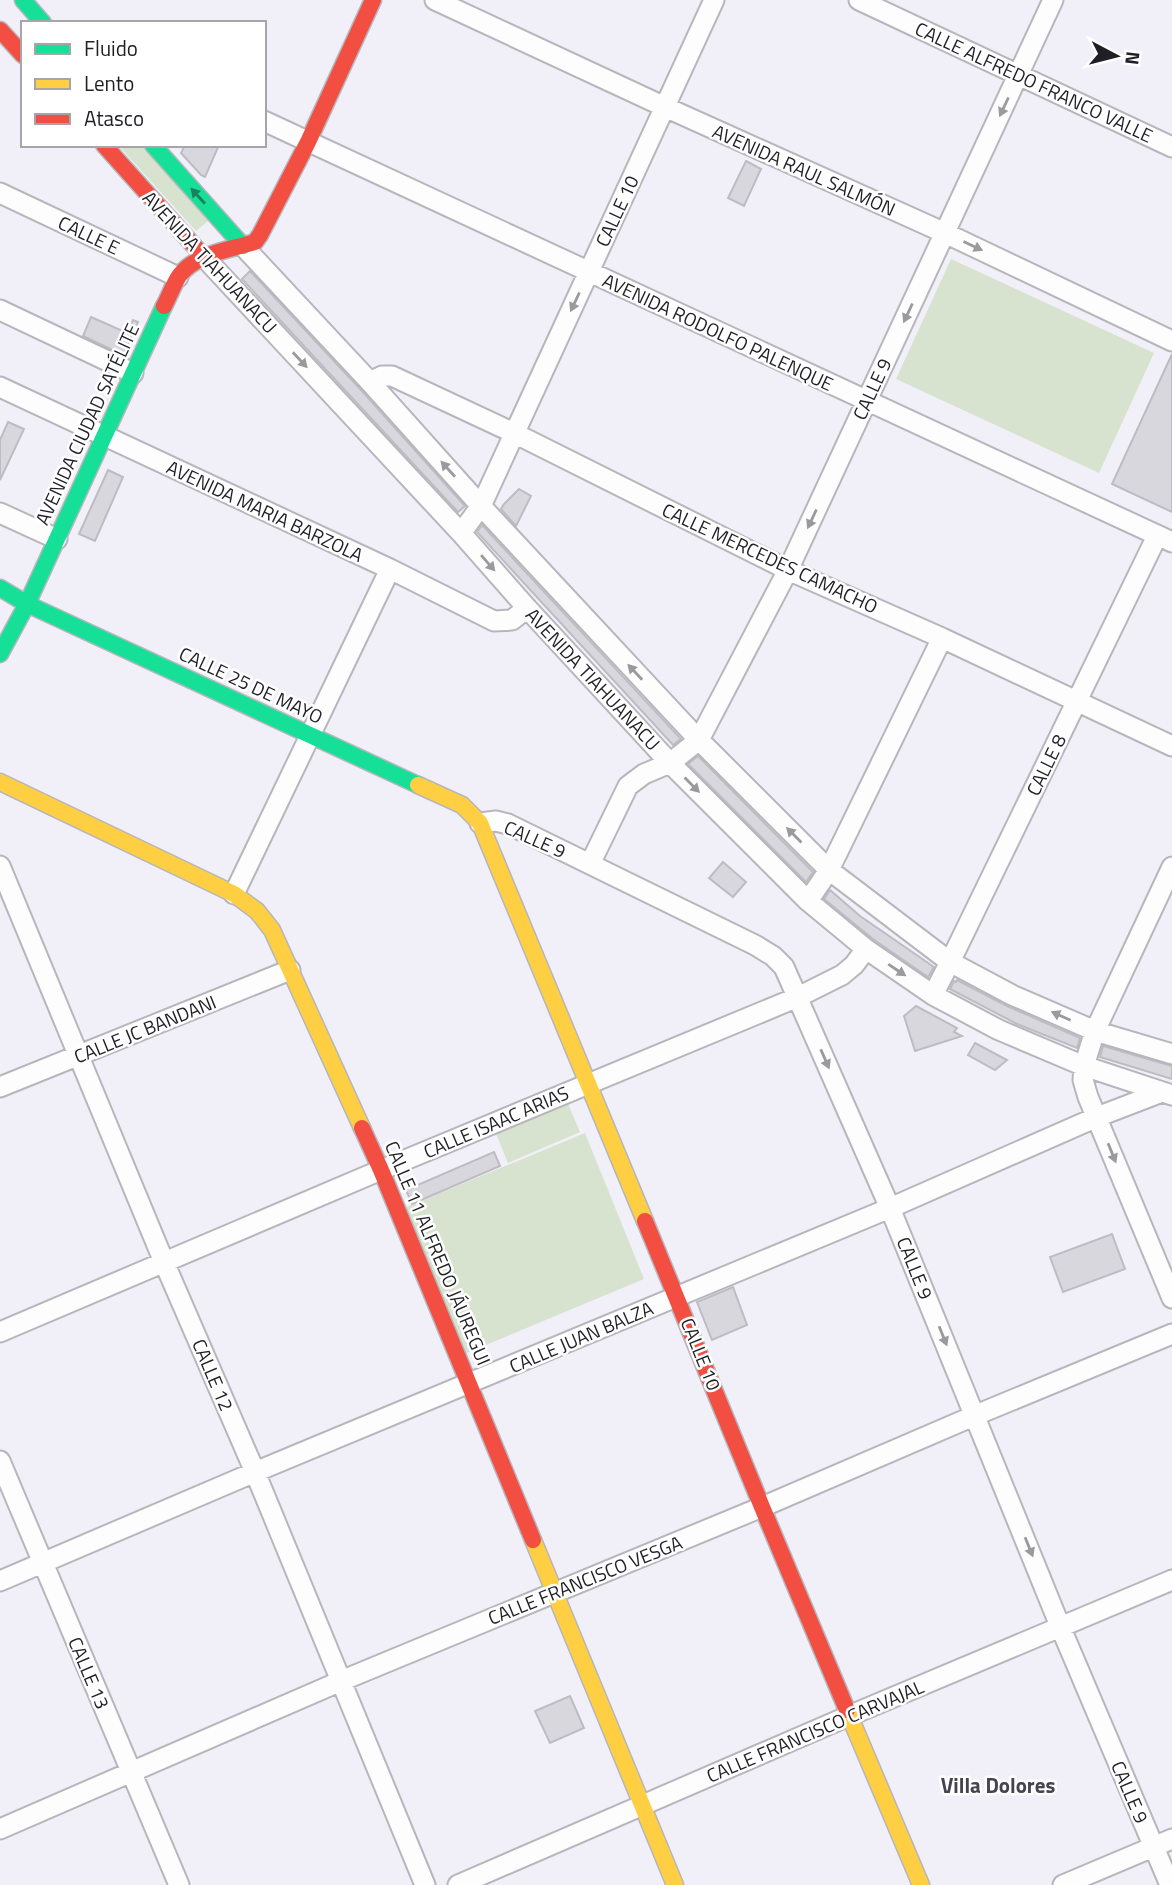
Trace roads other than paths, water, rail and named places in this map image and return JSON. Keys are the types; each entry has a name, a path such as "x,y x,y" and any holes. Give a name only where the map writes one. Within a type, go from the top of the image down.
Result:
{"street":[{"path":"23,0 42,21"},
{"path":"243,246 255,242 260,235 308,142 373,0"},
{"name":"AVENIDA RAUL SALMÓN","path":"435,0 945,233 1172,341"},
{"name":"CALLE 10","path":"461,533 481,506 714,0"},
{"name":"CALLE ALFREDO FRANCO VALLE","path":"859,0 1172,147"},
{"name":"CALLE 9","path":"590,864 628,786 670,762 699,740 788,570 1053,0"},
{"path":"0,30 21,53"},
{"name":"AVENIDA RODOLFO PALENQUE","path":"266,122 1164,539"},
{"name":"AVENIDA TIAHUANACU","path":"106,147 670,762 808,901 866,949 933,995 999,1030 1084,1066 1167,1093"},
{"name":"AVENIDA TIAHUANACU","path":"155,147 481,506 699,740 829,870 950,962 1012,995 1095,1031 1172,1054"},
{"name":"CALLE E","path":"0,193 177,277"},
{"name":"AVENIDA CIUDAD SATÉLITE","path":"2,648 27,604 177,277 187,266 204,257 243,246"},
{"path":"0,310 133,373"},
{"name":"CALLE MERCEDES CAMACHO","path":"370,382 382,376 392,376 514,433 788,570 942,638 1172,746"},
{"name":"AVENIDA MARIA BARZOLA","path":"0,387 390,569 494,621 512,620 527,608"},
{"path":"0,513 57,539"},
{"name":"CALLE 8","path":"933,995 1077,701 1164,539"},
{"path":"234,894 390,569"},
{"name":"CALLE 25 DE MAYO","path":"0,588 27,604 462,805 480,822"},
{"path":"808,901 829,870 942,638"},
{"name":"CALLE 11 ALFREDO JÁUREGUI","path":"0,782 234,894 257,911 272,930 381,1170 675,1885"},
{"name":"CALLE 9","path":"480,822 496,821 508,824 755,945 773,956 783,967 890,1208 1060,1626 1170,1885"},
{"name":"CALLE 10","path":"480,822 921,1885"},
{"name":"CALLE 12","path":"0,866 425,1885"},
{"path":"1172,867 1095,1031 1084,1066 1083,1080 1172,1298"},
{"name":"CALLE ISAAC ARIAS","path":"0,1332 798,997 842,975 866,949"},
{"name":"CALLE JC BANDANI","path":"0,1087 290,970"},
{"name":"CALLE JUAN BALZA","path":"0,1581 890,1208 1097,1117 1167,1093"},
{"name":"CALLE FRANCISCO VESGA","path":"0,1829 341,1681 1172,1334"},
{"name":"CALLE 13","path":"0,1461 179,1885"},
{"name":"CALLE FRANCISCO CARVAJAL","path":"458,1885 1172,1580"},
{"path":"1063,1885 1172,1839"}],"district":[{"name":"Villa Dolores","path":"998,1786"}]}
